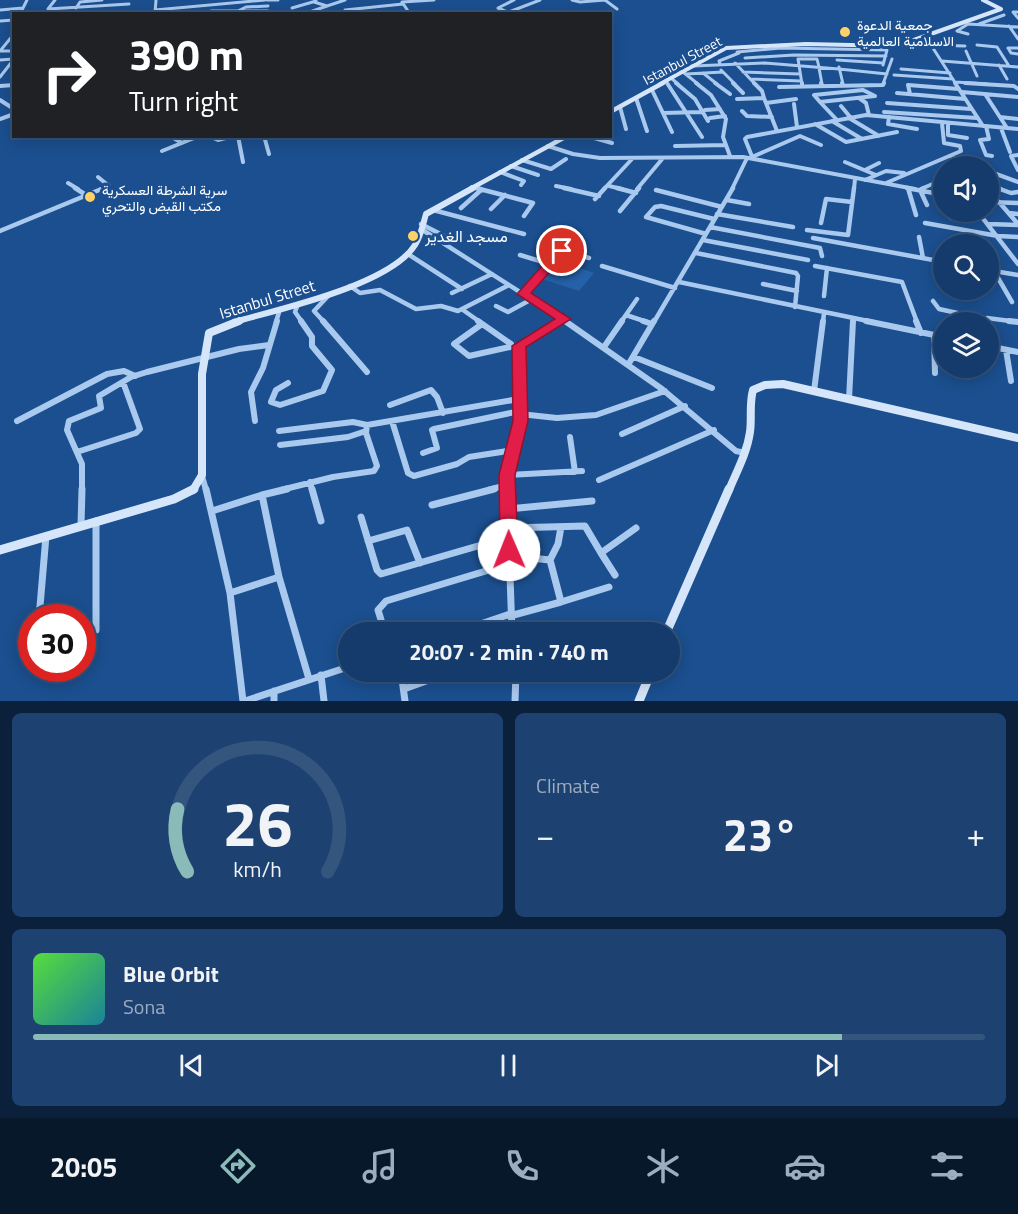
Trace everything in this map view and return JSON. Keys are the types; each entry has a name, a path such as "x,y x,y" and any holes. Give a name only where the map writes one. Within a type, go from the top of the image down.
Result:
{"street":[{"path":"21,12 27,0"},
{"path":"55,0 48,9 129,4"},
{"path":"76,8 79,2 102,0"},
{"path":"98,12 102,0"},
{"path":"116,5 117,0"},
{"path":"128,12 132,0"},
{"path":"156,0 155,12 278,0"},
{"path":"190,12 202,7 210,11 269,12 266,0"},
{"path":"292,8 320,0"},
{"path":"310,12 345,0"},
{"path":"345,10 417,0 435,0"},
{"path":"508,12 498,8 514,0"},
{"path":"524,0 534,2"},
{"path":"512,12 540,0"},
{"path":"572,0 578,2 605,0 617,9"},
{"name":"Istanbul Street","path":"612,111 729,48 806,44 897,46 1001,9 983,0"},
{"path":"314,2 327,6"},
{"path":"210,11 229,3"},
{"path":"238,11 246,7 267,6"},
{"path":"259,11 261,7"},
{"path":"0,10 23,8"},
{"path":"65,12 67,8"},
{"path":"79,12 81,8"},
{"path":"1018,12 1013,12 1018,18"},
{"path":"978,25 1004,15"},
{"path":"968,34 957,31 965,28 967,24 1018,27"},
{"path":"1009,27 1018,39"},
{"path":"0,38 12,35"},
{"path":"0,51 12,35"},
{"path":"6,42 12,41"},
{"path":"965,46 932,44 971,109 984,126 989,139 980,140 986,155 992,156"},
{"path":"977,45 997,47 1009,66"},
{"path":"834,46 843,86"},
{"path":"741,91 721,68 719,61 739,53 737,52 834,46 888,51 883,64 837,60"},
{"path":"1018,48 1007,48 1011,53 1018,54"},
{"path":"966,51 977,76"},
{"path":"739,53 752,63"},
{"path":"745,58 886,56"},
{"path":"802,84 799,59 815,59 822,86"},
{"path":"750,79 770,79 822,86 884,85 892,59"},
{"path":"0,77 12,61"},
{"path":"942,61 1018,67"},
{"path":"699,63 721,68"},
{"path":"684,73 703,73 735,64 752,63 887,74"},
{"path":"735,64 762,91 777,131"},
{"path":"693,66 705,65"},
{"path":"999,65 1007,80"},
{"path":"0,68 7,67"},
{"path":"901,69 950,73"},
{"path":"860,71 863,86"},
{"path":"743,72 800,74"},
{"path":"684,73 711,95 724,116 723,137 730,156"},
{"path":"703,73 729,94"},
{"path":"894,75 1018,88"},
{"path":"728,77 736,76"},
{"path":"671,78 694,99 709,119 724,116"},
{"path":"770,79 780,88 802,84"},
{"path":"666,81 702,137"},
{"path":"1014,81 1018,88"},
{"path":"910,94 908,85 1018,96"},
{"path":"651,90 672,132"},
{"path":"725,90 741,91"},
{"path":"820,102 875,96 866,90 814,94 820,102 837,120"},
{"path":"897,93 965,99"},
{"path":"986,94 1000,117 1010,152"},
{"path":"636,98 647,131"},
{"path":"737,99 764,98"},
{"path":"859,98 866,103 869,115"},
{"path":"766,103 795,102 797,127"},
{"path":"887,103 971,109"},
{"path":"841,106 849,118 879,136"},
{"path":"937,106 942,116"},
{"path":"620,107 626,129"},
{"path":"663,113 720,109"},
{"path":"742,111 747,116 772,117"},
{"path":"884,112 977,118"},
{"path":"751,158 745,138 869,115 1018,129"},
{"path":"889,117 888,124 891,126 916,129"},
{"path":"1000,117 1018,118"},
{"path":"916,120 919,138"},
{"path":"831,121 862,139"},
{"path":"942,123 944,143 961,147 959,153 949,156"},
{"path":"948,123 948,135 967,138"},
{"path":"814,124 844,141 897,132"},
{"path":"790,131 821,145"},
{"path":"628,365 751,158 803,137"},
{"path":"173,138 182,143"},
{"path":"162,151 195,138"},
{"path":"238,138 243,162"},
{"path":"265,138 269,154"},
{"name":"Istanbul Street","path":"202,475 204,357 207,338 214,329 330,294 390,269 408,254 418,240 423,216 563,138"},
{"path":"594,138 612,143"},
{"path":"675,146 726,145"},
{"path":"548,146 588,157 632,159 730,156 751,158 933,193"},
{"path":"1018,155 1011,156 1018,170"},
{"path":"620,210 663,158"},
{"path":"522,160 551,169 566,159"},
{"path":"556,186 597,198 632,159"},
{"path":"845,162 876,175"},
{"path":"865,170 879,163"},
{"path":"884,183 933,163"},
{"path":"511,166 538,175"},
{"path":"865,180 888,171 906,174"},
{"path":"500,172 524,181 520,185"},
{"path":"999,175 1018,182"},
{"path":"0,231 109,185 98,177"},
{"path":"807,230 846,236 855,179"},
{"path":"68,183 86,195"},
{"path":"920,190 933,185"},
{"path":"609,186 636,193"},
{"path":"472,187 533,203 524,216"},
{"path":"908,188 916,215"},
{"path":"999,188 1011,193 1018,192"},
{"path":"461,208 481,189"},
{"path":"656,190 722,207"},
{"path":"920,190 927,204"},
{"path":"491,209 505,195"},
{"path":"820,223 826,199 852,202"},
{"path":"727,200 750,204"},
{"path":"999,202 1018,202"},
{"path":"999,202 1018,225"},
{"path":"706,234 646,217 655,207 661,206 793,227"},
{"path":"433,210 524,234"},
{"path":"1009,213 1018,214"},
{"path":"925,223 987,234"},
{"path":"988,224 1018,225"},
{"path":"988,224 996,234"},
{"path":"421,227 454,241"},
{"path":"421,227 604,346 685,406 736,451 745,453"},
{"path":"710,227 820,248 822,256"},
{"path":"999,236 1018,237"},
{"path":"919,237 923,258"},
{"path":"999,237 1018,264"},
{"path":"813,238 933,260"},
{"path":"703,240 808,260"},
{"path":"543,244 589,258"},
{"path":"524,294 562,251"},
{"path":"696,253 796,273 798,276 795,307"},
{"path":"1010,253 1018,254"},
{"path":"408,254 462,289"},
{"path":"520,255 550,264"},
{"path":"602,266 675,288"},
{"path":"815,266 902,282 921,333"},
{"path":"824,296 827,268"},
{"path":"999,271 1018,275"},
{"path":"453,293 492,274"},
{"path":"679,282 933,335"},
{"path":"999,282 1012,302"},
{"path":"763,284 797,291"},
{"path":"350,286 360,293 380,290 416,309 441,306 455,311 463,310 509,285"},
{"path":"330,294 314,310 367,372"},
{"path":"496,306 508,312 532,299"},
{"path":"604,346 638,299"},
{"path":"933,301 939,309 953,312"},
{"path":"288,383 276,390 271,402 274,405 323,391 332,374 332,370 312,346 312,337 295,312 298,304"},
{"path":"255,421 250,392 262,368 280,309"},
{"path":"463,310 515,346"},
{"path":"814,391 824,313"},
{"path":"626,315 652,324"},
{"path":"482,324 454,344 465,354 472,356 515,346 564,319"},
{"path":"849,399 853,319"},
{"path":"999,320 1018,322"},
{"path":"81,525 82,472 67,425 73,419 101,408 99,396 135,376 204,357 269,345"},
{"path":"511,622 507,475 514,450 520,412 515,346"},
{"path":"999,348 1018,352"},
{"path":"1006,350 1011,381"},
{"path":"634,357 712,388"},
{"path":"17,421 82,385 114,372 124,371 135,376"},
{"path":"77,452 136,433 140,429 123,382"},
{"path":"671,622 745,453 750,431 750,401 753,390 765,385 783,384 1018,438"},
{"path":"390,405 431,390 454,424"},
{"path":"423,453 438,447 432,430 454,424 520,412 556,418 596,415 665,391"},
{"path":"280,445 348,437 366,428 392,422 519,399"},
{"path":"622,434 685,406"},
{"path":"392,422 408,473 414,476 457,464 469,457 514,450"},
{"path":"279,431 353,423 366,428"},
{"path":"212,511 310,482 376,470 366,428"},
{"path":"292,430 292,444"},
{"path":"598,480 714,430"},
{"path":"507,475 578,472 570,437"},
{"path":"189,493 202,475"},
{"path":"202,475 230,593 244,701 338,670"},
{"path":"310,482 321,520"},
{"path":"432,505 507,485"},
{"path":"0,550 189,493 199,494 208,499"},
{"path":"262,495 279,577 309,679"},
{"path":"508,509 592,501"},
{"path":"361,517 378,573 420,563 509,533 585,526 615,575"},
{"path":"96,521 96,604"},
{"path":"561,527 558,544 550,560 561,602"},
{"path":"601,553 636,528"},
{"path":"368,541 407,530 420,563"},
{"path":"40,604 45,536"},
{"path":"520,557 550,560"},
{"path":"382,622 378,610 380,605 386,601 509,564"},
{"path":"230,593 279,577"},
{"path":"488,622 609,587"},
{"path":"321,675 324,701"},
{"path":"403,682 405,701"},
{"path":"404,689 423,682"},
{"path":"515,701 516,682"},
{"path":"639,701 647,682"},
{"path":"274,691 274,701"}],"shaded area":[{"path":"557,260 594,273 579,291 542,279"}],"place":[{"name":"جمعية الدعوة الاسلامية العالمية","path":"845,32"},
{"name":"سرية الشرطة العسكرية مكتب القبض والتحري","path":"90,197"},
{"name":"مسجد الغدير","path":"413,236"}],"route":[{"path":"509,550 507,475 521,421 519,346 525,340 564,319 524,294 562,251"}]}
